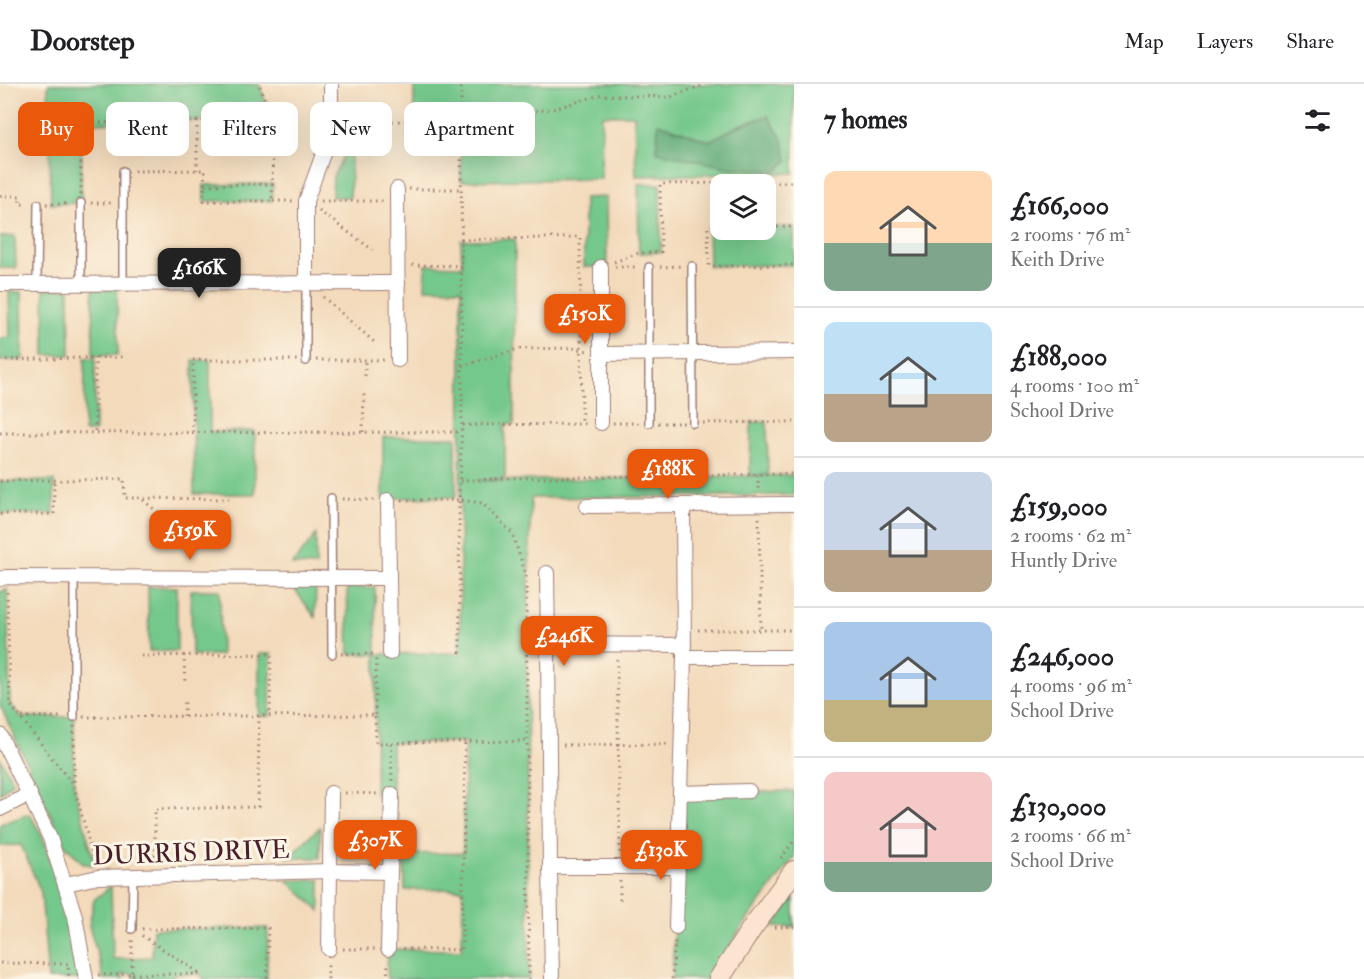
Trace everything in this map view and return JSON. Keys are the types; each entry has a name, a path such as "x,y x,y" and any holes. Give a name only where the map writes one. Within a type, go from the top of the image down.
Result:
{"street":[{"path":"331,84 331,102"},
{"path":"306,282 306,201 322,156"},
{"path":"397,195 398,360"},
{"path":"601,267 601,423"},
{"path":"0,284 398,283"},
{"path":"601,354 794,352"},
{"path":"383,653 388,500"},
{"path":"586,506 794,504"},
{"path":"676,927 684,651 683,505"},
{"path":"547,573 552,979"},
{"path":"3,578 387,578"},
{"path":"548,644 617,645 794,657"},
{"path":"0,735 50,838 75,916 86,977"},
{"path":"680,793 749,791"},
{"path":"329,949 331,793"},
{"path":"0,809 30,794"},
{"path":"388,949 392,794"},
{"path":"550,867 677,867"},
{"name":"DURRIS DRIVE","path":"66,884 98,877 330,871 390,872"},
{"path":"719,979 752,928 794,871"}],"lane":[{"path":"123,171 123,284"},
{"path":"81,203 81,283"},
{"path":"37,283 38,204"},
{"path":"693,266 693,423"},
{"path":"649,267 649,423"},
{"path":"306,282 306,360"},
{"path":"332,498 332,654"},
{"path":"74,577 74,717"},
{"path":"132,876 132,929"}],"path":[{"path":"259,84 266,102"},
{"path":"461,84 461,102"},
{"path":"535,111 553,109 600,95 670,97 706,84"},
{"path":"197,121 197,171"},
{"path":"81,203 81,123 201,121"},
{"path":"273,156 273,201"},
{"path":"460,654 461,156"},
{"path":"123,171 205,170 204,201 306,201 461,189"},
{"path":"601,267 639,253 661,252 660,184 794,182"},
{"path":"204,185 273,184"},
{"path":"0,196 20,196 20,204 38,204"},
{"path":"306,201 373,250"},
{"path":"776,227 794,227"},
{"path":"710,228 708,228 709,266 794,265"},
{"path":"461,240 580,237 582,424"},
{"path":"398,266 462,266"},
{"path":"306,282 374,342"},
{"path":"462,366 518,349 573,348 601,354"},
{"path":"0,360 122,357"},
{"path":"95,358 95,432"},
{"path":"193,432 193,360 398,360"},
{"path":"365,360 365,376"},
{"path":"363,432 364,394"},
{"path":"462,425 794,422"},
{"path":"0,433 462,432"},
{"path":"460,481 505,478 794,474"},
{"path":"0,481 124,479 125,498 229,499"},
{"path":"0,514 54,514 54,481"},
{"path":"332,498 459,500 482,503 512,533 526,575 529,979"},
{"path":"142,499 201,548"},
{"path":"758,504 761,630"},
{"path":"3,578 10,704 74,786"},
{"path":"684,630 794,630"},
{"path":"617,645 620,900"},
{"path":"332,654 383,653 375,716 376,743 529,741"},
{"path":"141,656 271,654 270,716"},
{"path":"184,655 185,684"},
{"path":"184,716 185,700"},
{"path":"155,876 155,808 258,807 259,716"},
{"path":"21,717 375,716"},
{"path":"74,717 74,786 98,877"},
{"path":"331,793 392,794 392,742"},
{"path":"328,979 329,949 462,950 465,742"},
{"path":"549,745 681,744"},
{"path":"672,979 676,927"},
{"path":"773,927 794,927"},
{"path":"132,929 268,928 267,979"},
{"path":"132,929 132,974"},
{"path":"132,929 201,974 204,979"},
{"path":"0,963 68,964 69,979"},
{"path":"86,977 201,974"}],"green space":[{"path":"48,84 259,84 266,102 201,102 201,121 189,121 189,102 106,102 106,123 94,123 94,102 48,102"},
{"path":"414,84 794,84 794,173 636,176 634,115 602,115 601,179 461,181 461,156 535,156 535,102 414,102"},
{"path":"768,116 783,140 787,161 777,171 730,168 657,152 658,123 709,141 740,125"},
{"path":"50,156 82,156 81,203 51,204"},
{"path":"343,156 351,156 350,197 332,197 333,177"},
{"path":"273,184 272,201 204,201 204,185"},
{"path":"638,184 660,184 661,252 639,253"},
{"path":"606,197 607,267 584,267 584,198"},
{"path":"776,227 794,227 794,265 709,266 708,228 710,228 710,240 776,240"},
{"path":"15,236 16,268 0,268 0,237"},
{"path":"515,239 514,424 505,425 505,478 478,481 794,475 794,495 531,498 527,654 529,979 387,979 388,949 462,950 463,889 405,890 404,854 463,853 465,742 392,743 392,794 375,794 376,654 460,653 461,289 425,288 426,265 462,266 461,240"},
{"path":"44,289 69,289 70,355 45,355"},
{"path":"93,289 117,289 118,355 93,355"},
{"path":"9,292 22,292 23,360 0,360 0,338 10,337"},
{"path":"85,358 95,358 95,432 84,432"},
{"path":"193,360 210,360 210,432 255,431 255,494 194,494"},
{"path":"751,422 767,422 768,475 750,475"},
{"path":"383,437 456,437 456,497 383,498"},
{"path":"0,481 54,481 54,514 0,514"},
{"path":"316,535 316,566 292,565"},
{"path":"292,586 316,586 315,617"},
{"path":"148,587 177,587 177,651 149,651"},
{"path":"375,587 376,654 349,654 347,588"},
{"path":"7,589 10,704 21,717 74,717 74,786 95,865 84,864 64,844 0,705 0,592"},
{"path":"191,590 220,590 221,655 192,655"},
{"path":"259,654 271,654 270,716 259,716"},
{"path":"0,758 13,781 0,794"},
{"path":"794,791 794,857 739,931 710,979 672,979 680,793"},
{"path":"30,814 43,838 71,918 80,979 48,979 41,892 21,845 0,846 0,824"},
{"path":"320,827 320,858 287,858"},
{"path":"287,880 320,880 320,911"},
{"path":"111,886 113,959 152,957 153,929 268,928 267,979 204,979 200,974 174,974 171,979 135,979 132,974 122,974 124,979 103,979 89,926 94,900"},
{"path":"794,898 794,927 773,927"}]}
